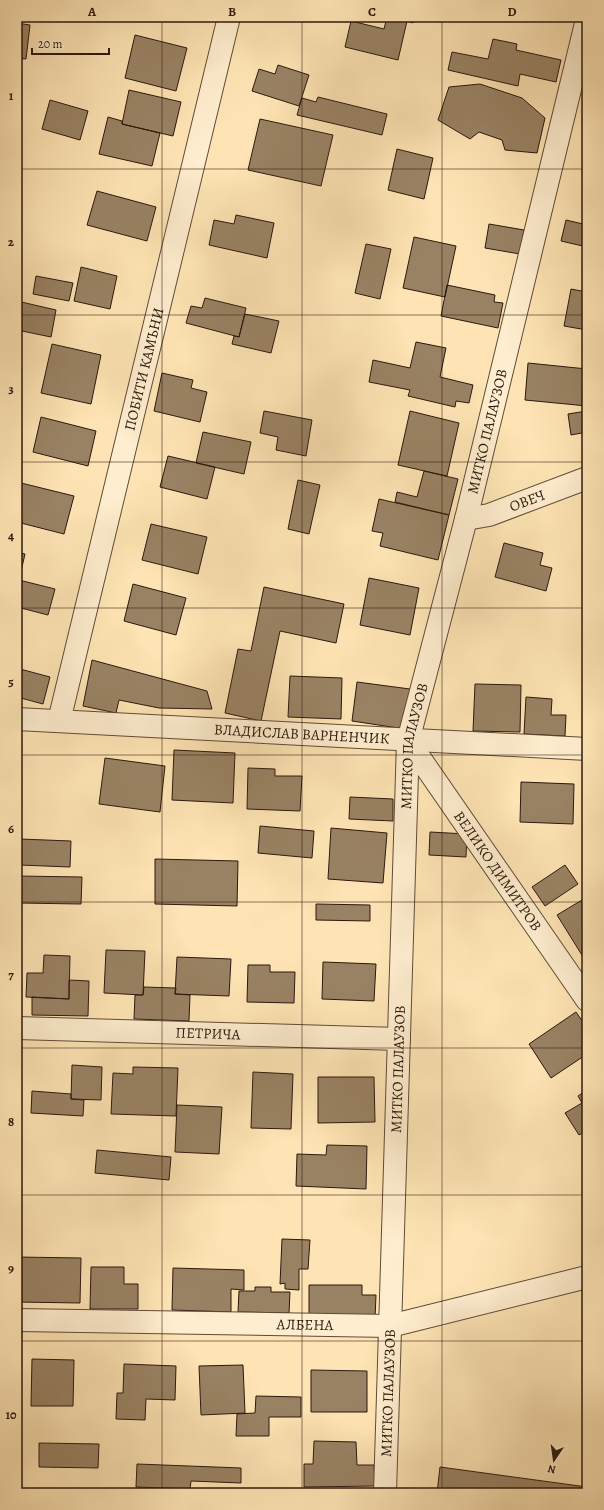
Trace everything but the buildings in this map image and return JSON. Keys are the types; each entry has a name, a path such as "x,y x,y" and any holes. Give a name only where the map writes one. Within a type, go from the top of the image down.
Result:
{"street":[{"name":"ПОБИТИ КАМЪНИ","path":"59,721 229,17"},
{"name":"МИТКО ПАЛАУЗОВ","path":"384,1493 408,741 466,518 587,19"},
{"name":"ОВЕЧ","path":"466,518 489,515 587,478"},
{"name":"ВЛАДИСЛАВ ВАРНЕНЧИК","path":"17,719 408,741 587,749"},
{"name":"ВЕЛИКО ДИМИТРОВ","path":"408,741 587,1000"},
{"name":"ПЕТРИЧА","path":"17,1028 399,1039"},
{"name":"АЛБЕНА","path":"17,1320 390,1326 587,1277"}]}
